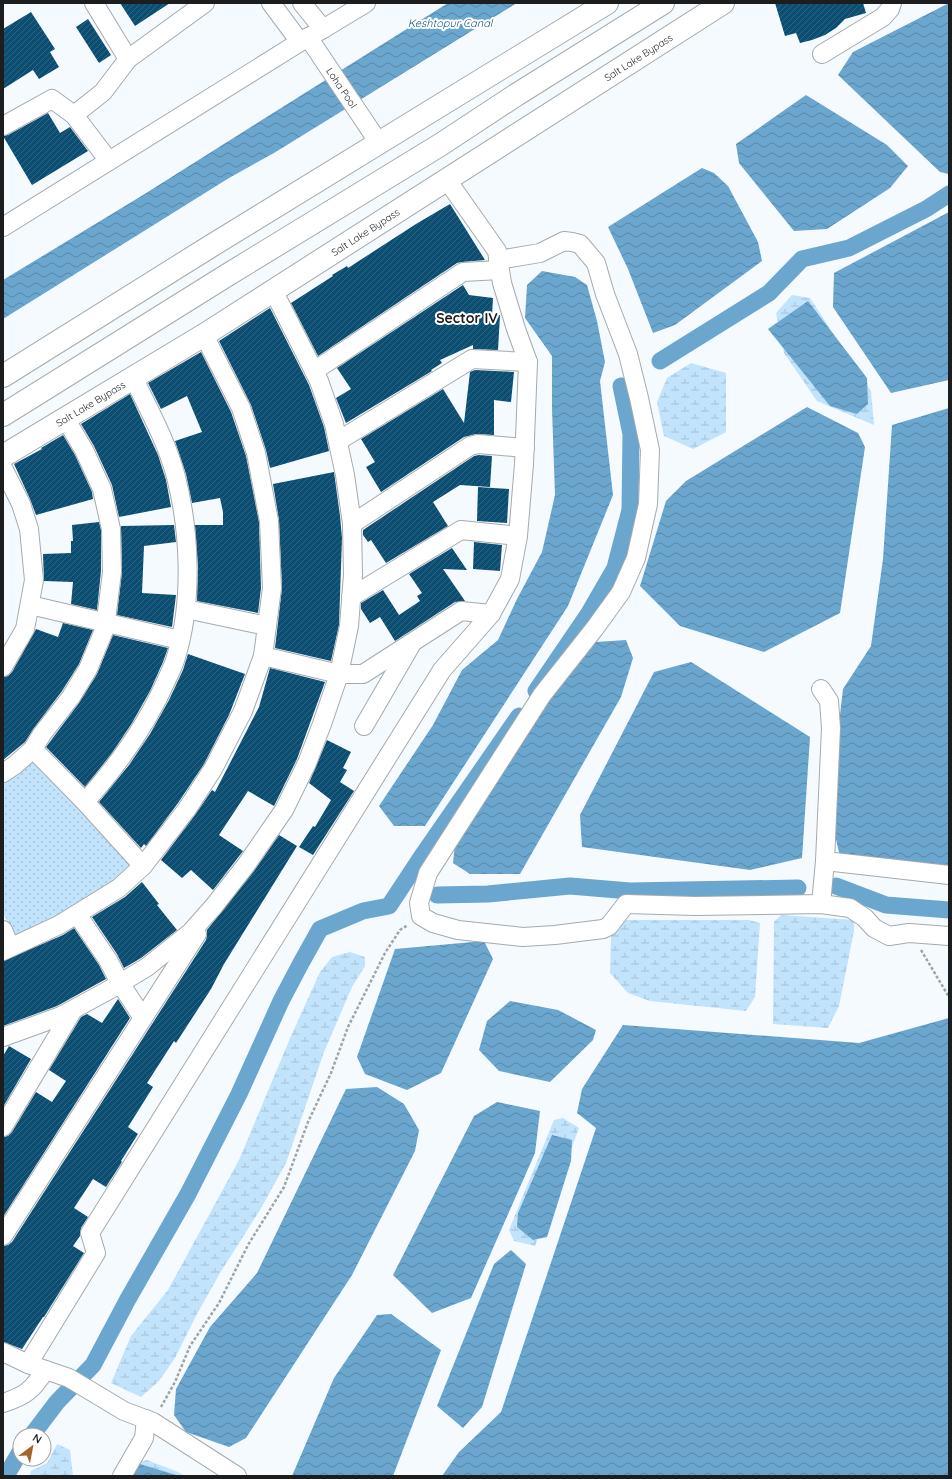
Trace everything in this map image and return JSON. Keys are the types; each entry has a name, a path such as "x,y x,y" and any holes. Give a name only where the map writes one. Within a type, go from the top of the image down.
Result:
{"main road":[{"path":"3,376 198,254 607,3"},
{"path":"3,416 229,274 440,145 516,95 663,3"},
{"name":"Salt Lake Bypass","path":"3,456 204,335 723,3"}],"street":[{"path":"94,3 128,59"},
{"path":"74,115 103,92 128,59 205,3"},
{"path":"271,3 311,36"},
{"path":"302,3 311,36"},
{"path":"3,227 366,3"},
{"path":"822,54 883,17 890,9 892,3"},
{"name":"Loha Pool","path":"311,36 321,54 379,143"},
{"path":"3,126 52,99 74,115 109,161"},
{"path":"3,1403 20,1397 36,1384 37,1367 96,1253 90,1233 442,670 491,614 510,579 518,536 525,448 528,362 502,283 497,251 447,180"},
{"path":"314,371 464,272 499,265 540,254 564,241 572,242 580,244 596,263 605,294 628,354 650,450 648,504 636,558 621,592 595,628 542,695 428,873 419,903 421,916 433,923 458,930 524,937 603,929 609,926 626,904 695,906 821,904 850,908 865,918 874,928 889,936 909,933 949,936"},
{"path":"3,1037 61,1016 73,1010 147,967 191,932 214,906 246,865 284,810 307,763 339,674 349,626 353,575 352,524 345,475 334,424 319,381 273,290"},
{"path":"3,930 7,949 59,925 119,888 143,866 187,809 213,769 243,711 263,656 272,588 269,521 256,453 241,408 204,335"},
{"path":"338,441 472,359 528,362"},
{"path":"85,802 106,778 134,741 158,701 176,658 186,610 188,564 185,527 176,477 160,433 133,377"},
{"path":"3,773 15,765 33,749 42,734 71,697 88,669 106,628 112,572 111,529 102,489 84,450 65,418"},
{"path":"352,524 470,446 478,444 525,448"},
{"path":"3,468 21,504 29,529 34,580 25,629 3,667"},
{"path":"351,597 461,530 518,536"},
{"path":"30,605 180,640"},
{"path":"186,610 267,626"},
{"path":"263,656 339,674 362,674 461,611 491,614"},
{"path":"364,726 412,642"},
{"path":"821,689 829,701 831,728 825,861 821,904"},
{"path":"33,749 85,802 143,866"},
{"path":"825,861 949,875"},
{"path":"3,1236 214,906"},
{"path":"77,914 108,960 120,983 142,1018"},
{"path":"3,1127 73,1010"},
{"path":"3,1352 37,1367 69,1378 124,1411 149,1421 237,1476"},
{"path":"122,1476 144,1438 149,1421"}],"path":[{"path":"149,1421 174,1382 190,1346 218,1303 248,1245 284,1187 308,1122 331,1073 348,1027 385,952 400,930 421,916"},
{"path":"909,933 949,997"}],"green space":[{"path":"792,295 810,298 871,391 874,425 817,401 784,353 776,313"},
{"path":"691,363 726,373 726,432 693,449 664,436 657,402 667,378"},
{"path":"33,756 135,865 70,912 15,940 3,912 3,779"},
{"path":"781,915 854,920 854,931 839,1006 828,1028 773,1024 774,922"},
{"path":"626,920 749,920 760,923 755,997 746,1011 650,1001 628,993 610,973 611,936"},
{"path":"350,952 365,957 365,966 352,987 324,1052 286,1163 260,1210 220,1273 175,1358 159,1381 141,1397 111,1383 131,1336 168,1290 239,1160 291,1036 320,972 332,957"},
{"path":"563,1118 579,1128 535,1246 514,1241 509,1230 554,1120"},
{"path":"57,1444 70,1450 73,1476 30,1476 31,1471 39,1467 52,1467 52,1454"},
{"path":"147,1460 178,1472 184,1476 129,1476 137,1463"}],"water":[{"name":"Keshtopur Canal","path":"448,3 517,3 274,153 229,178 3,319 3,280 143,195"},
{"path":"949,3 949,174 940,172 838,75 853,52"},
{"path":"806,95 887,145 908,166 890,188 827,229 794,231 739,163 736,144"},
{"path":"702,168 714,173 728,186 758,242 762,261 675,325 653,333 628,269 608,227"},
{"path":"949,212 949,380 891,393 833,307 834,273"},
{"path":"542,271 575,277 587,285 597,321 605,362 600,381 613,495 568,606 425,826 394,826 379,806 433,725 462,670 498,640 517,599 542,552 555,495 552,356 525,318 527,285"},
{"path":"808,301 867,378 868,404 857,414 830,406 768,329"},
{"path":"807,407 858,433 865,447 840,613 764,652 680,626 640,586 666,501 686,481"},
{"path":"949,408 949,875 841,861 829,809 843,689 871,646 883,559 892,425"},
{"path":"626,640 633,658 621,697 520,874 470,874 453,863 455,844 574,664 596,642"},
{"path":"691,662 810,737 802,858 750,870 582,847 580,815 654,672"},
{"path":"484,941 493,959 441,1073 407,1090 365,1074 357,1057 395,949"},
{"path":"510,1001 558,1010 596,1030 593,1040 550,1082 499,1071 479,1050 487,1021"},
{"path":"949,1018 949,1476 442,1476 459,1452 501,1412 596,1128 577,1113 582,1089 623,1025 859,1043"},
{"path":"377,1087 404,1104 419,1130 415,1151 352,1275 246,1438 229,1447 186,1432 174,1415 176,1389 210,1327 257,1273 346,1089"},
{"path":"497,1102 540,1111 535,1153 471,1298 432,1313 393,1275 474,1116"},
{"path":"552,1135 572,1140 571,1161 547,1237 533,1240 517,1227 518,1213"},
{"path":"511,1250 526,1264 482,1407 463,1428 437,1406 494,1264"},
{"path":"391,1314 441,1350 393,1476 292,1476 334,1378 377,1315"},
{"path":"140,1464 176,1475 177,1476 132,1476"}],"building":[{"path":"120,3 170,3 135,26"},
{"path":"775,3 863,3 866,13 845,19 836,28 825,35 800,43 796,33 785,36"},
{"path":"31,12 55,49 50,52 59,67 39,79 33,70 3,89 3,29"},
{"path":"88,19 111,55 99,63 76,27"},
{"path":"48,113 60,133 70,127 88,151 32,185 3,136 8,135"},
{"path":"450,204 485,260 457,263 318,356 291,303 333,276 332,275 347,266 348,268"},
{"path":"463,285 469,295 493,298 492,315 500,315 498,350 473,349 473,345 440,360 442,363 431,370 432,371 346,423 336,398 351,389 337,368"},
{"path":"270,308 309,385 324,427 329,451 270,468 266,450 251,405 219,341"},
{"path":"201,352 231,412 246,456 259,522 261,588 258,613 197,601 198,567 195,525 223,525 223,512 220,498 192,503 186,474 175,441 202,432 187,396 161,409 148,383"},
{"path":"475,370 514,372 511,402 494,400 494,435 476,434 464,437 381,492 366,467 375,462 361,439 443,389 464,423 470,372"},
{"path":"130,394 158,455 166,480 171,507 119,517 112,485 94,446 81,424"},
{"path":"63,435 75,455 92,492 93,499 36,515 14,464 42,449 41,448"},
{"path":"474,456 492,456 490,487 460,485 433,502 448,526 386,563 371,540 368,542 363,535 363,530"},
{"path":"334,472 342,538 339,625 331,661 275,648 282,588 279,520 273,484"},
{"path":"478,487 509,489 507,523 477,521"},
{"path":"99,522 101,530 101,571 97,610 71,604 73,582 44,581 43,554 71,553 71,541 73,541 72,525"},
{"path":"174,525 176,542 144,546 142,593 176,595 172,627 117,615 122,572 121,526"},
{"path":"474,542 502,545 500,571 473,569"},
{"path":"452,548 467,570 443,569 465,601 455,602 395,641 380,617 370,623 361,609 361,603 383,590 399,615 420,601 417,596 422,593 409,574"},
{"path":"63,623 93,630 79,664 62,691 25,742 3,760 3,677 8,676 12,672 36,629 58,637"},
{"path":"113,635 168,648 150,691 132,723 112,753 85,787 46,747 79,703 97,674"},
{"path":"188,654 245,674 229,715 204,764 178,803 146,846 144,844 141,848 99,802 129,765 150,734 169,700 183,670"},
{"path":"270,668 325,682 297,759 274,806 248,791 219,835 243,851 213,890 191,870 182,878 161,860 212,790 215,792 259,707"},
{"path":"327,740 351,752 343,768 347,770 340,782 354,791 313,855 299,847 313,826 315,827 331,800 309,783"},
{"path":"279,835 297,846 224,964 211,989 176,1043 174,1041 147,1083 153,1087 128,1127 138,1134 121,1161 122,1162 106,1187 93,1179 74,1208 88,1217 81,1228 80,1236 73,1246 84,1253 22,1349 3,1342 3,1246 12,1242 206,940 207,930 254,871"},
{"path":"142,882 159,904 157,905 177,930 141,958 124,968 117,954 92,917 125,897"},
{"path":"74,928 99,965 106,979 57,1006 3,1026 3,961 63,935"},
{"path":"118,999 130,1018 3,1217 3,1137 8,1136 12,1132 36,1092 52,1102 66,1081 49,1070 81,1017 87,1014 102,1023"},
{"path":"9,1046 31,1059 3,1107 3,1056"}],"waterway":[{"path":"660,361 769,293 802,259 849,248 926,209 949,194"},
{"path":"536,691 589,613 615,568 630,510 631,434 621,386"},
{"path":"38,1427 57,1402 93,1365 128,1299 188,1194 239,1094 281,1001 320,929 363,911 389,906 519,716"},
{"path":"437,895 488,894 570,886 630,891 798,888"},
{"path":"836,886 886,905 949,910"},
{"path":"6,1476 12,1466"}],"district":[{"name":"Sector IV","path":"467,318"}]}
